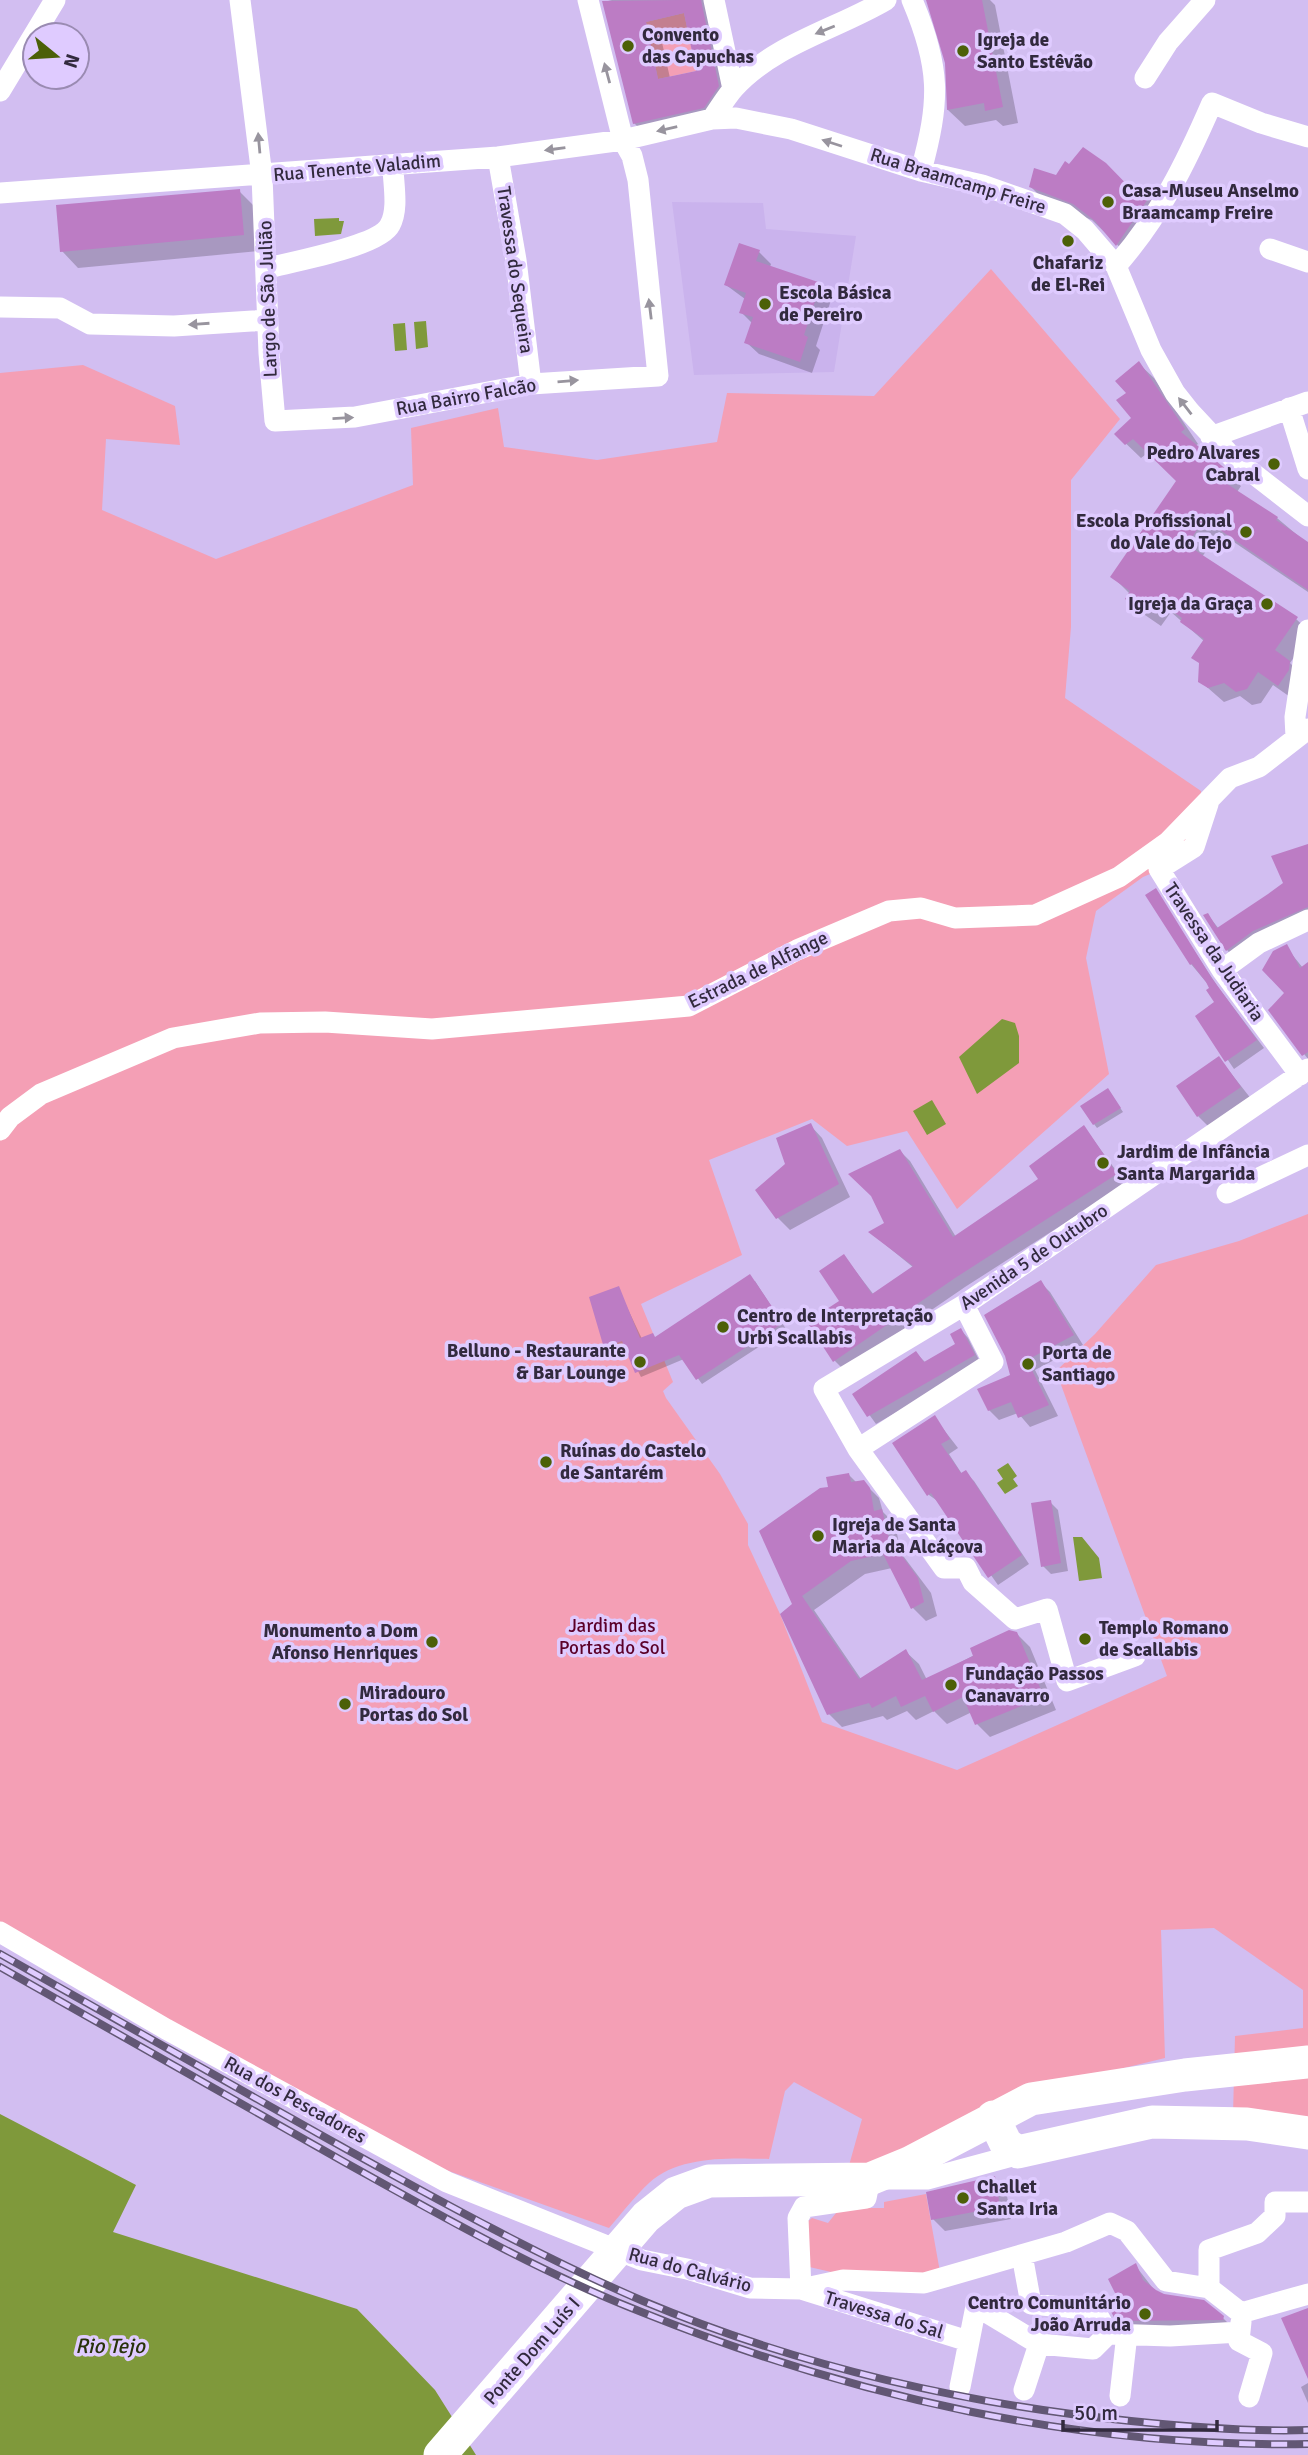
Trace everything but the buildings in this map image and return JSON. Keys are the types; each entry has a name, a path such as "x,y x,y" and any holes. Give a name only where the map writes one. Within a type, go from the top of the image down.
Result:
{"main road":[{"path":"870,2179 909,2163 1031,2099 1081,2089 1308,2062"},
{"path":"993,2117 1006,2144 1018,2152 1152,2122 1247,2124 1308,2133"},
{"name":"Ponte Dom Luís I","path":"440,2455 612,2245 676,2193 696,2184 745,2178 870,2179"}],"street":[{"path":"3,77 55,0"},
{"name":"Largo de São Julião","path":"240,0 256,110 262,176 268,268 267,320 275,421"},
{"path":"589,0 623,140"},
{"path":"713,0 733,89"},
{"path":"712,119 733,89 746,77 804,39 856,18 886,0"},
{"path":"912,0 934,64 937,89 933,125 921,171"},
{"path":"1145,78 1168,42 1205,0"},
{"path":"1116,266 1162,208 1184,167 1212,103 1261,123 1308,137"},
{"name":"Rua Braamcamp Freire","path":"712,119 736,118 791,129 921,171 982,185 1065,214 1085,230 1116,266 1175,393 1211,437 1308,516"},
{"name":"Rua Tenente Valadim","path":"0,194 498,157 623,140 712,119"},
{"name":"Rua Bairro Falcão","path":"275,421 355,417 531,384 658,376 638,180 632,156 623,140"},
{"name":"Travessa do Sequeira","path":"498,157 516,260 531,384"},
{"path":"268,268 347,249 386,231 394,215 393,166"},
{"path":"1270,248 1308,262"},
{"path":"0,307 60,307 90,324 174,326 267,320"},
{"path":"1211,437 1299,405 1308,469"},
{"path":"1302,733 1295,717 1308,630"},
{"name":"Estrada de Alfange","path":"0,1130 10,1117 41,1094 173,1038 260,1023 326,1022 432,1028 689,1006 797,950 888,911 921,908 955,918 1035,915 1119,877 1168,842 1230,778 1259,767 1302,733"},
{"name":"Travessa da Judiaria","path":"1210,799 1194,847 1159,869 1222,970 1304,1072"},
{"path":"1222,970 1259,943 1308,920"},
{"name":"Avenida 5 de Outubro","path":"858,1449 824,1389 964,1305 1304,1072"},
{"path":"1227,1193 1308,1156"},
{"path":"964,1305 993,1362 858,1449 944,1569 966,1568 973,1581 1015,1619 1047,1609 1067,1681 1135,1656"},
{"name":"Rua dos Pescadores","path":"0,1932 166,2028 447,2182 612,2245"},
{"path":"800,2289 798,2218 804,2207 866,2198 870,2179 928,2179 1027,2152"},
{"path":"1249,2397 1262,2353 1239,2341 1241,2323 1209,2288 1209,2250 1257,2233 1275,2216 1275,2202 1308,2202"},
{"name":"Rua do Calvário","path":"612,2245 642,2260 687,2269 750,2288 800,2289 842,2280 924,2283 1066,2242 1110,2222 1127,2231 1166,2281 1209,2288"},
{"path":"1022,2255 1031,2304 1095,2310 1117,2334 1119,2396"},
{"name":"Travessa do Sal","path":"800,2289 968,2341"},
{"path":"960,2387 976,2306 1039,2344 1093,2349 1117,2334 1241,2323 1308,2294"},
{"path":"1024,2390 1039,2344"}],"shaded area":[{"name":"Escola Básica de Pereiro","path":"672,202 763,203 766,229 856,236 834,372 694,375"}],"green space":[{"path":"684,13 696,71 658,79 646,22"},
{"name":"Jardim das Portas do Sol","path":"991,269 1120,419 1071,480 1071,627 1065,698 1201,791 1204,851 1143,877 1096,911 1086,958 1109,1074 957,1209 907,1131 847,1146 812,1119 709,1160 742,1255 641,1304 673,1382 663,1391 666,1398 720,1474 748,1524 748,1545 780,1614 822,1722 957,1770 1167,1676 1056,1371 1095,1334 1156,1265 1239,1241 1308,1214 1308,2123 1233,2115 1235,2036 1303,2028 1303,1990 1214,1928 1161,1930 1165,2058 1083,2078 888,2165 848,2169 862,2119 794,2082 785,2091 769,2159 706,2160 675,2167 649,2183 609,2228 398,2153 0,1926 0,373 83,365 175,406 180,445 106,439 102,510 216,559 413,485 411,428 498,408 504,447 597,460 717,442 727,393 874,396","holes":["1002,1019 1019,1036 1019,1063"]},
{"path":"926,2194 940,2272 853,2277 805,2266 807,2222 812,2218 828,2223 840,2208 884,2208 884,2202"}],"water":[{"path":"339,218 339,221 344,221 341,234 315,236 314,219"},
{"path":"426,321 428,347 416,349 414,322"},
{"path":"405,323 407,350 395,351 393,324"},
{"path":"1002,1019 1015,1023 1019,1036 1019,1063 977,1094 959,1057"},
{"path":"932,1100 946,1124 927,1135 913,1111"},
{"path":"1008,1463 1017,1476 1013,1479 1018,1486 1005,1494 997,1483 1003,1479 997,1470"},
{"path":"1073,1537 1082,1537 1099,1558 1102,1578 1079,1581"},
{"name":"Rio Tejo","path":"0,2114 136,2185 113,2232 357,2309 435,2390 476,2455 0,2455"}],"railway":[{"path":"0,1954 483,2224 602,2283 702,2324 821,2363 944,2393 1006,2404 1068,2414 1175,2425 1241,2430 1308,2430"},
{"path":"0,1967 419,2204 493,2243 606,2297 724,2343 804,2369 970,2412 1138,2437 1223,2443 1308,2444"}],"place":[{"name":"Convento das Capuchas","path":"628,46"},
{"name":"Igreja de Santo Estêvão","path":"963,51"},
{"name":"Casa-Museu Anselmo Braamcamp Freire","path":"1108,202"},
{"name":"Chafariz de El-Rei","path":"1068,241"},
{"name":"Escola Básica de Pereiro","path":"765,304"},
{"name":"Pedro Alvares Cabral","path":"1274,464"},
{"name":"Escola Profissional do Vale do Tejo","path":"1246,532"},
{"name":"Igreja da Graça","path":"1267,604"},
{"name":"Jardim de Infância Santa Margarida","path":"1103,1163"},
{"name":"Centro de Interpretação Urbi Scallabis","path":"723,1327"},
{"name":"Belluno - Restaurante & Bar Lounge","path":"640,1362"},
{"name":"Porta de Santiago","path":"1028,1364"},
{"name":"Ruínas do Castelo de Santarém","path":"546,1462"},
{"name":"Igreja de Santa Maria da Alcáçova","path":"818,1536"},
{"name":"Templo Romano de Scallabis","path":"1085,1639"},
{"name":"Monumento a Dom Afonso Henriques","path":"432,1642"},
{"name":"Fundação Passos Canavarro","path":"951,1685"},
{"name":"Miradouro Portas do Sol","path":"345,1704"},
{"name":"Challet Santa Iria","path":"963,2198"},
{"name":"Centro Comunitário João Arruda","path":"1145,2314"}]}
